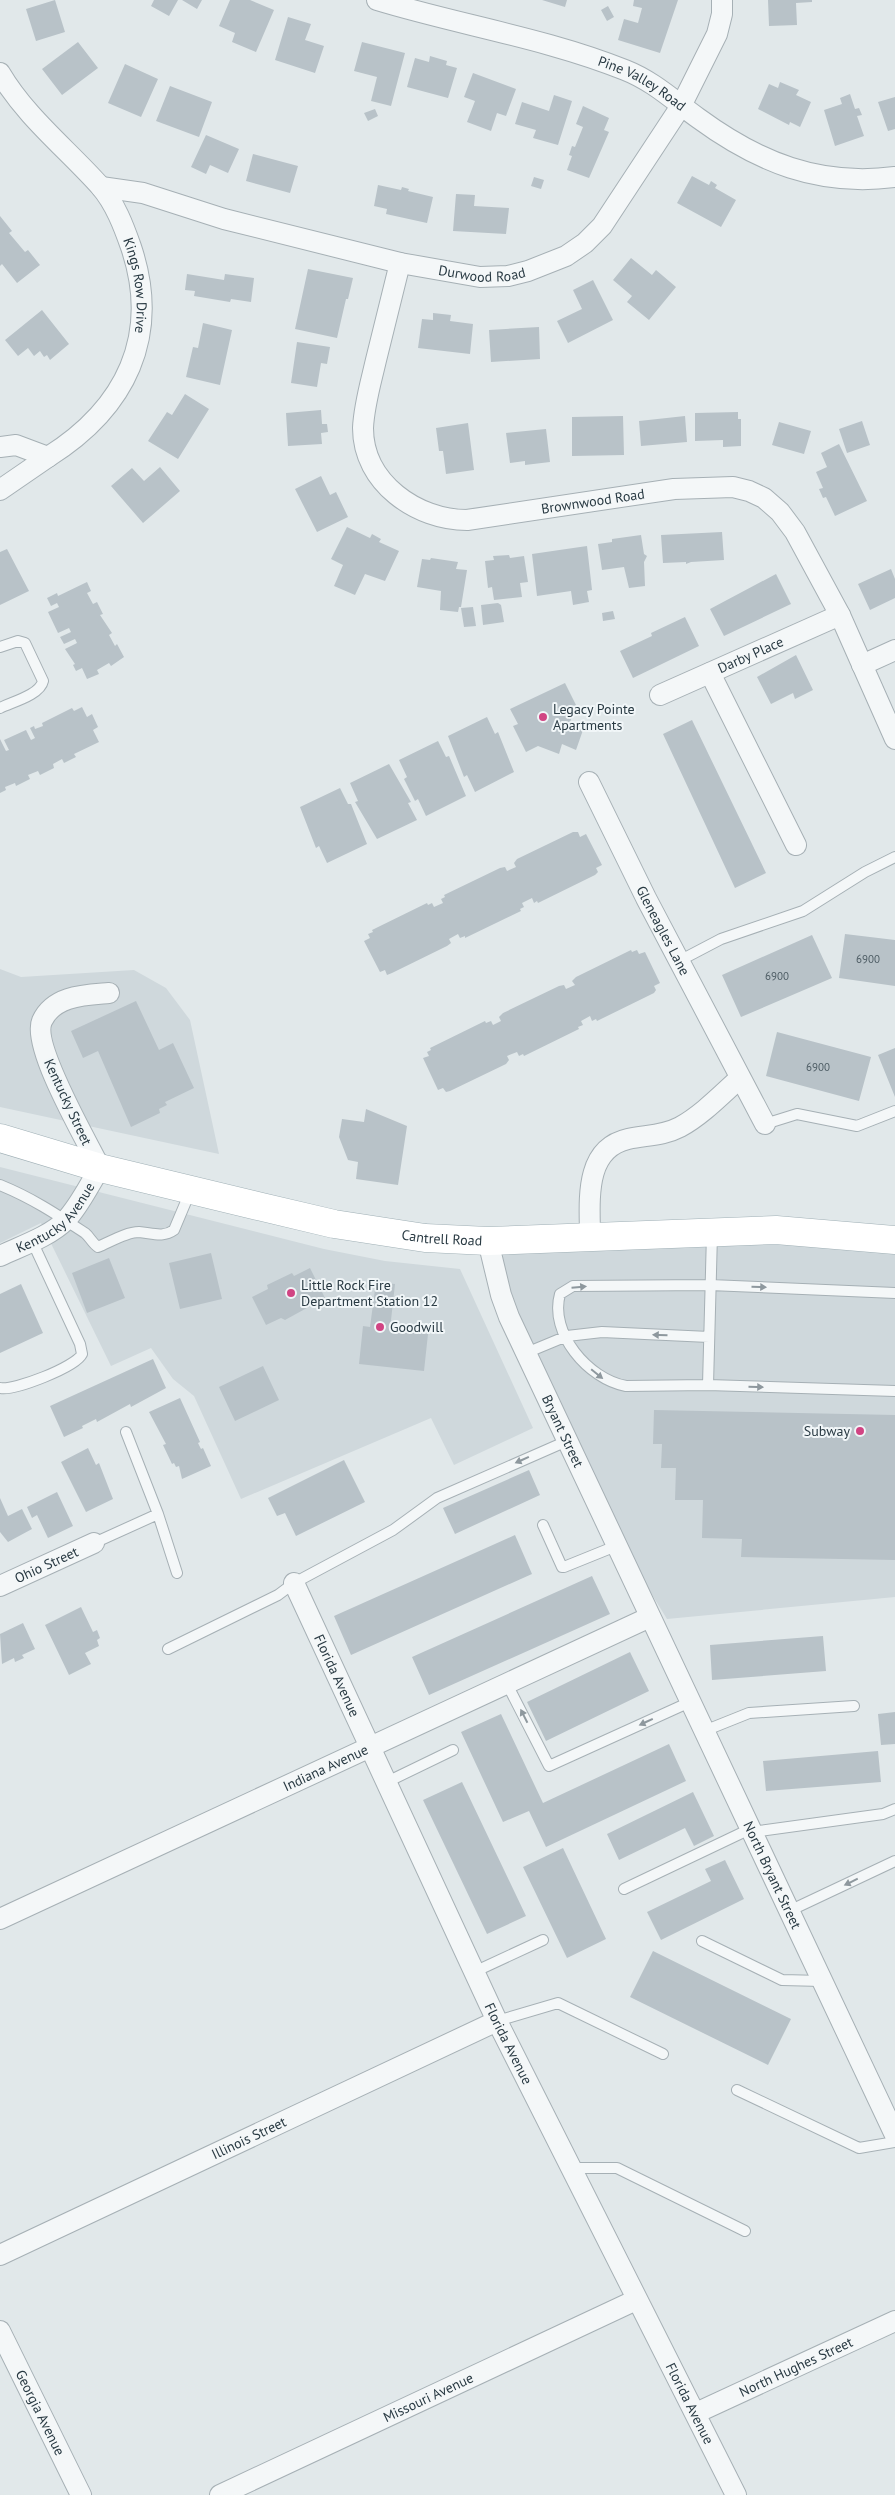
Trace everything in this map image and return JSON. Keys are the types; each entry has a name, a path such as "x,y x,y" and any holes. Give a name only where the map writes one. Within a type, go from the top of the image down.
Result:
{"main road":[{"name":"Cantrell Road","path":"0,1138 100,1168 334,1224 425,1238 488,1241 712,1232 796,1231 895,1240"}],"street":[{"name":"Pine Valley Road","path":"377,0 408,4 611,64 641,76 681,106 744,148 793,169 843,179 873,180 895,177"},
{"name":"Durwood Road","path":"101,187 144,193 224,219 400,263 480,278 528,271 566,256 585,243 602,226 681,106 717,34 722,14 722,0"},
{"name":"Kings Row Drive","path":"0,73 23,106 101,187 121,222 137,264 142,290 139,345 122,383 105,407 81,433 0,490"},
{"name":"Brownwood Road","path":"400,263 368,393 363,430 375,469 388,487 406,503 435,516 467,520 674,489 733,487 749,491 764,498 780,512 795,532 840,615 895,739"},
{"path":"0,447 16,445 48,457"},
{"name":"Darby Place","path":"660,695 840,615"},
{"path":"862,665 895,650"},
{"path":"710,673 796,845"},
{"name":"Gleneagles Lane","path":"589,782 679,961 765,1124"},
{"name":"Kentucky Street","path":"100,1168 52,1070 42,1045 40,1031 46,1016 64,1000 78,996 109,993"},
{"path":"590,1238 590,1185 595,1168 603,1154 614,1145 627,1139 660,1135 680,1127 706,1108 740,1078"},
{"name":"Kentucky Avenue","path":"0,1256 32,1241 66,1220 76,1208 100,1168"},
{"name":"Bryant Street","path":"488,1241 501,1295 526,1353 650,1617"},
{"name":"Ohio Street","path":"0,1586 94,1543"},
{"name":"Florida Avenue","path":"294,1583 497,2022 736,2495"},
{"name":"Indiana Avenue","path":"0,1919 650,1617"},
{"name":"North Bryant Street","path":"650,1617 895,2135"},
{"name":"Illinois Street","path":"0,2255 497,2022"},
{"name":"Missouri Avenue","path":"220,2495 636,2300"},
{"name":"North Hughes Street","path":"696,2414 895,2321"},
{"name":"Georgia Avenue","path":"0,2330 80,2495"}],"lane":[{"path":"0,647 18,641 25,643 43,681 33,692 0,708"},
{"path":"679,961 721,939 803,911 865,872 895,857"},
{"path":"765,1124 796,1114 857,1126 895,1111"},
{"path":"0,1186 30,1197 90,1237 98,1247 133,1233 167,1234 174,1230 191,1190"},
{"path":"708,1385 712,1232"},
{"path":"0,1388 20,1386 74,1363 82,1354 80,1344 32,1241"},
{"path":"895,1293 710,1285 573,1286 560,1294 557,1306 558,1319 574,1350 593,1372 614,1384 626,1386 708,1385 895,1391"},
{"path":"526,1353 567,1336 602,1332 709,1336"},
{"path":"126,1432 158,1514 177,1573"},
{"path":"168,1649 278,1595 294,1583 393,1530 437,1498 567,1441"},
{"path":"94,1543 158,1514"},
{"path":"543,1525 564,1568 616,1546"},
{"path":"507,1684 549,1766 690,1702"},
{"path":"704,1731 749,1713 854,1706"},
{"path":"386,1782 453,1750"},
{"path":"624,1889 751,1831 883,1814 895,1809"},
{"path":"789,1911 895,1861"},
{"path":"474,1972 543,1940"},
{"path":"702,1941 782,1980 822,1981"},
{"path":"497,2022 558,2004 663,2054"},
{"path":"737,2090 859,2148 895,2142"},
{"path":"570,2168 617,2168 745,2231"}],"shaded area":[{"path":"0,969 21,977 134,970 166,988 190,1020 219,1154 0,1107"},
{"path":"0,1167 324,1249 385,1261 460,1269 533,1428 454,1465 431,1418 241,1499 194,1396 173,1379 151,1348 111,1366 41,1223 0,1243"},
{"path":"895,1240 895,1597 667,1619 598,1507 509,1317 488,1241"}],"building":[{"path":"55,0 65,32 36,41 26,9"},
{"path":"154,0 178,0 169,16 151,6"},
{"path":"182,0 202,0 197,9"},
{"path":"230,0 250,0 274,10 256,52 232,42 235,33 219,26"},
{"path":"542,0 567,0 565,7"},
{"path":"634,0 678,0 660,53 618,40 624,19 638,23 642,8 633,6"},
{"path":"768,0 812,0 812,2 796,3 797,25 769,26"},
{"path":"608,6 614,17 607,21 601,10"},
{"path":"288,17 311,24 305,40 324,46 315,73 275,60"},
{"path":"78,42 98,68 62,95 42,69"},
{"path":"362,42 405,53 391,106 371,101 377,77 354,71"},
{"path":"430,56 447,61 446,65 457,68 448,98 407,87 415,58 429,62"},
{"path":"125,64 158,79 141,117 108,103"},
{"path":"473,73 516,89 506,116 497,113 491,131 467,122 475,101 464,97"},
{"path":"780,82 799,90 796,95 811,102 800,127 790,122 789,125 758,109 769,84 778,88"},
{"path":"170,86 212,102 199,137 156,121"},
{"path":"850,94 855,109 859,108 862,115 857,116 864,136 835,146 824,110 842,104 840,98"},
{"path":"554,95 572,101 558,145 533,138 536,130 515,124 522,102 549,111"},
{"path":"895,97 895,129 888,131 878,102"},
{"path":"583,106 609,118 604,130 609,132 589,178 567,170 572,156 569,155 572,146 575,147 583,127 576,124"},
{"path":"375,109 378,116 368,121 364,113"},
{"path":"206,135 239,149 228,173 210,165 206,174 191,167"},
{"path":"253,154 298,166 290,193 246,181"},
{"path":"692,176 709,185 711,181 717,185 715,188 736,200 721,227 677,203"},
{"path":"534,177 544,180 541,189 531,186"},
{"path":"378,185 401,190 402,187 409,189 408,191 433,197 427,223 386,214 387,209 374,206"},
{"path":"456,194 475,195 474,206 509,208 506,234 453,231"},
{"path":"0,216 12,231 9,233 25,252 28,250 40,265 17,283 2,264 0,266"},
{"path":"631,258 652,275 656,270 676,287 649,320 627,302 632,296 613,280"},
{"path":"308,269 353,278 337,338 295,329"},
{"path":"187,274 224,280 225,274 254,278 251,302 231,299 230,302 194,296 195,291 185,290"},
{"path":"593,280 613,320 568,343 557,321 582,309 573,290"},
{"path":"42,310 69,344 50,360 47,355 44,357 40,351 34,356 28,348 18,356 5,340"},
{"path":"433,313 451,315 450,321 473,324 470,354 418,348 422,319 433,320"},
{"path":"203,323 232,330 220,385 186,377 193,347 198,348"},
{"path":"539,327 540,359 491,362 489,330"},
{"path":"297,342 330,347 327,364 321,363 317,387 291,383"},
{"path":"185,394 209,409 178,459 148,441 167,412 172,415"},
{"path":"321,410 322,424 327,424 328,432 321,433 322,444 288,446 286,413"},
{"path":"738,412 738,419 741,419 741,446 723,447 723,440 695,441 695,413"},
{"path":"623,416 624,455 572,456 572,417"},
{"path":"685,416 687,442 641,446 639,421"},
{"path":"862,421 870,445 847,453 839,429"},
{"path":"779,422 811,431 804,454 772,445"},
{"path":"468,423 474,470 446,474 443,451 439,451 436,428"},
{"path":"546,429 550,462 525,465 525,461 510,463 506,433"},
{"path":"839,444 867,501 835,516 826,497 823,498 819,489 823,488 816,472 827,467 821,453"},
{"path":"160,467 180,491 143,523 111,486 132,468 144,481"},
{"path":"321,476 330,495 336,492 348,517 317,532 295,489"},
{"path":"347,527 370,538 372,534 381,539 379,542 399,551 385,581 365,574 355,595 334,586 343,565 331,559"},
{"path":"722,532 724,560 686,564 686,562 663,563 661,535"},
{"path":"641,535 644,554 647,556 644,562 645,586 629,588 624,567 602,570 598,544 612,542 612,539"},
{"path":"587,546 592,590 587,591 589,602 573,605 571,591 537,596 532,554"},
{"path":"7,549 29,591 0,605 0,552"},
{"path":"509,555 510,558 524,556 528,582 520,583 522,597 494,600 492,587 488,588 485,561 494,560 493,556"},
{"path":"431,558 458,562 456,569 467,570 461,607 459,607 458,612 440,610 441,591 417,587 422,559 430,560"},
{"path":"891,569 895,579 895,598 870,610 858,584"},
{"path":"776,574 791,604 724,636 710,609"},
{"path":"87,582 91,591 87,593 93,604 97,602 103,614 100,615 112,633 109,635 115,646 117,644 124,657 111,666 109,663 97,670 99,674 87,679 82,668 76,671 73,665 75,664 65,649 77,643 75,639 64,644 60,637 71,632 69,628 58,633 48,612 59,607 57,603 51,606 47,598 57,593 58,596"},
{"path":"498,603 501,605 504,622 483,625 481,605"},
{"path":"473,607 476,626 464,627 461,608"},
{"path":"613,611 615,619 603,621 602,613"},
{"path":"685,617 699,646 633,678 620,651 652,636 651,633"},
{"path":"796,655 813,690 795,699 793,693 771,704 757,677"},
{"name":"Legacy Pointe Apartments","path":"565,683 576,705 569,725 583,730 576,750 562,744 559,754 538,746 526,752 513,726 518,724 510,709"},
{"path":"82,707 87,717 92,714 98,727 93,730 99,742 74,754 76,757 64,763 62,759 53,764 54,768 40,775 38,771 28,775 30,779 16,786 15,783 5,787 6,790 0,793 0,739 6,751 9,750 4,740 26,730 31,740 35,738 30,728 34,726 35,729 43,726 42,723 72,708 74,711"},
{"path":"487,717 495,734 498,732 514,772 475,792 467,775 464,777 448,736"},
{"path":"692,720 766,873 735,888 663,734"},
{"path":"438,741 446,757 449,756 466,796 426,816 418,799 415,801 404,779 407,777 399,760"},
{"path":"389,764 411,802 408,803 417,820 377,839 355,802 358,801 350,783"},
{"path":"340,788 348,804 351,804 367,844 327,863 319,846 316,848 300,807"},
{"path":"573,832 578,832 580,837 586,834 602,865 596,868 598,872 595,875 538,903 537,901 534,903 532,898 522,903 524,907 520,909 521,911 465,938 465,936 460,938 458,934 449,939 451,943 447,946 392,973 387,975 385,970 380,972 364,941 370,938 368,934 373,932 372,930 427,903 428,905 432,903 434,907 443,903 441,899 445,897 444,895 500,868 505,867 507,871 516,867 514,863 517,859"},
{"path":"845,934 895,940 895,986 839,978"},
{"path":"812,935 832,978 741,1017 722,975"},
{"path":"631,950 632,952 637,950 639,954 645,952 660,983 654,986 656,990 654,993 597,1021 596,1019 592,1021 590,1016 581,1021 583,1025 578,1027 579,1029 524,1056 523,1054 519,1056 517,1052 507,1056 509,1060 506,1064 450,1091 446,1092 443,1088 438,1090 423,1058 429,1056 427,1052 431,1050 430,1048 485,1021 486,1023 491,1021 493,1025 501,1021 499,1017 503,1013 559,986 564,985 566,989 575,985 572,981 576,977"},
{"path":"136,1001 159,1050 173,1043 194,1088 165,1102 167,1105 159,1109 160,1113 131,1127 98,1051 83,1058 71,1031"},
{"path":"777,1032 871,1057 859,1101 766,1076"},
{"path":"895,1048 895,1097 878,1055"},
{"path":"366,1109 407,1126 398,1185 356,1179 358,1162 348,1160 339,1137 342,1119 364,1122"},
{"path":"211,1253 222,1299 180,1309 169,1263"},
{"path":"109,1258 125,1298 87,1313 72,1273"},
{"name":"Little Rock Fire Department Station 12","path":"310,1268 325,1298 285,1320 281,1318 266,1325 252,1297 268,1289 267,1285 292,1273 294,1276"},
{"name":"Goodwill","path":"376,1282 395,1284 390,1329 428,1334 424,1371 359,1364 363,1326 370,1327"},
{"path":"21,1284 43,1333 0,1353 0,1294"},
{"path":"153,1359 166,1388 131,1407 130,1404 97,1422 96,1419 64,1437 50,1406"},
{"path":"263,1366 279,1400 235,1421 219,1387"},
{"path":"180,1398 200,1442 198,1443 201,1449 203,1448 211,1466 182,1479 179,1466 176,1467 174,1463 172,1464 163,1445 166,1444 149,1412"},
{"path":"654,1410 895,1415 895,1560 741,1557 742,1539 702,1538 703,1500 675,1500 676,1468 661,1468 662,1444 653,1444"},
{"path":"88,1448 96,1465 99,1463 113,1499 86,1512 61,1462"},
{"path":"344,1460 365,1502 296,1536 285,1513 277,1516 268,1498"},
{"path":"529,1470 540,1495 455,1534 443,1508"},
{"path":"57,1492 73,1526 48,1538 37,1515 32,1518 27,1507"},
{"path":"0,1498 8,1516 22,1509 32,1529 8,1542 0,1532"},
{"path":"515,1535 532,1574 351,1655 334,1616"},
{"path":"592,1576 610,1614 429,1695 412,1657"},
{"path":"81,1607 93,1632 97,1630 100,1638 97,1640 99,1646 85,1653 91,1664 69,1675 45,1625"},
{"path":"23,1623 35,1649 22,1655 24,1658 15,1662 14,1658 2,1664 0,1634"},
{"path":"823,1636 826,1671 712,1680 710,1645"},
{"path":"630,1652 649,1691 546,1741 527,1702"},
{"path":"895,1712 895,1744 881,1745 878,1714"},
{"path":"501,1714 543,1803 669,1744 686,1781 546,1847 529,1811 503,1822 461,1732"},
{"path":"878,1751 881,1782 766,1791 763,1761"},
{"path":"462,1782 526,1916 487,1934 423,1800"},
{"path":"693,1792 714,1836 694,1846 685,1828 619,1860 607,1834"},
{"path":"563,1848 606,1939 567,1958 523,1867"},
{"path":"725,1860 744,1899 661,1940 647,1912 711,1881 705,1869"},
{"path":"653,1951 791,2019 768,2065 630,1997"}],"place":[{"name":"Legacy Pointe Apartments","path":"543,717"},
{"name":"Little Rock Fire Department Station 12","path":"291,1293"},
{"name":"Goodwill","path":"380,1327"},
{"name":"Subway","path":"860,1431"}]}
